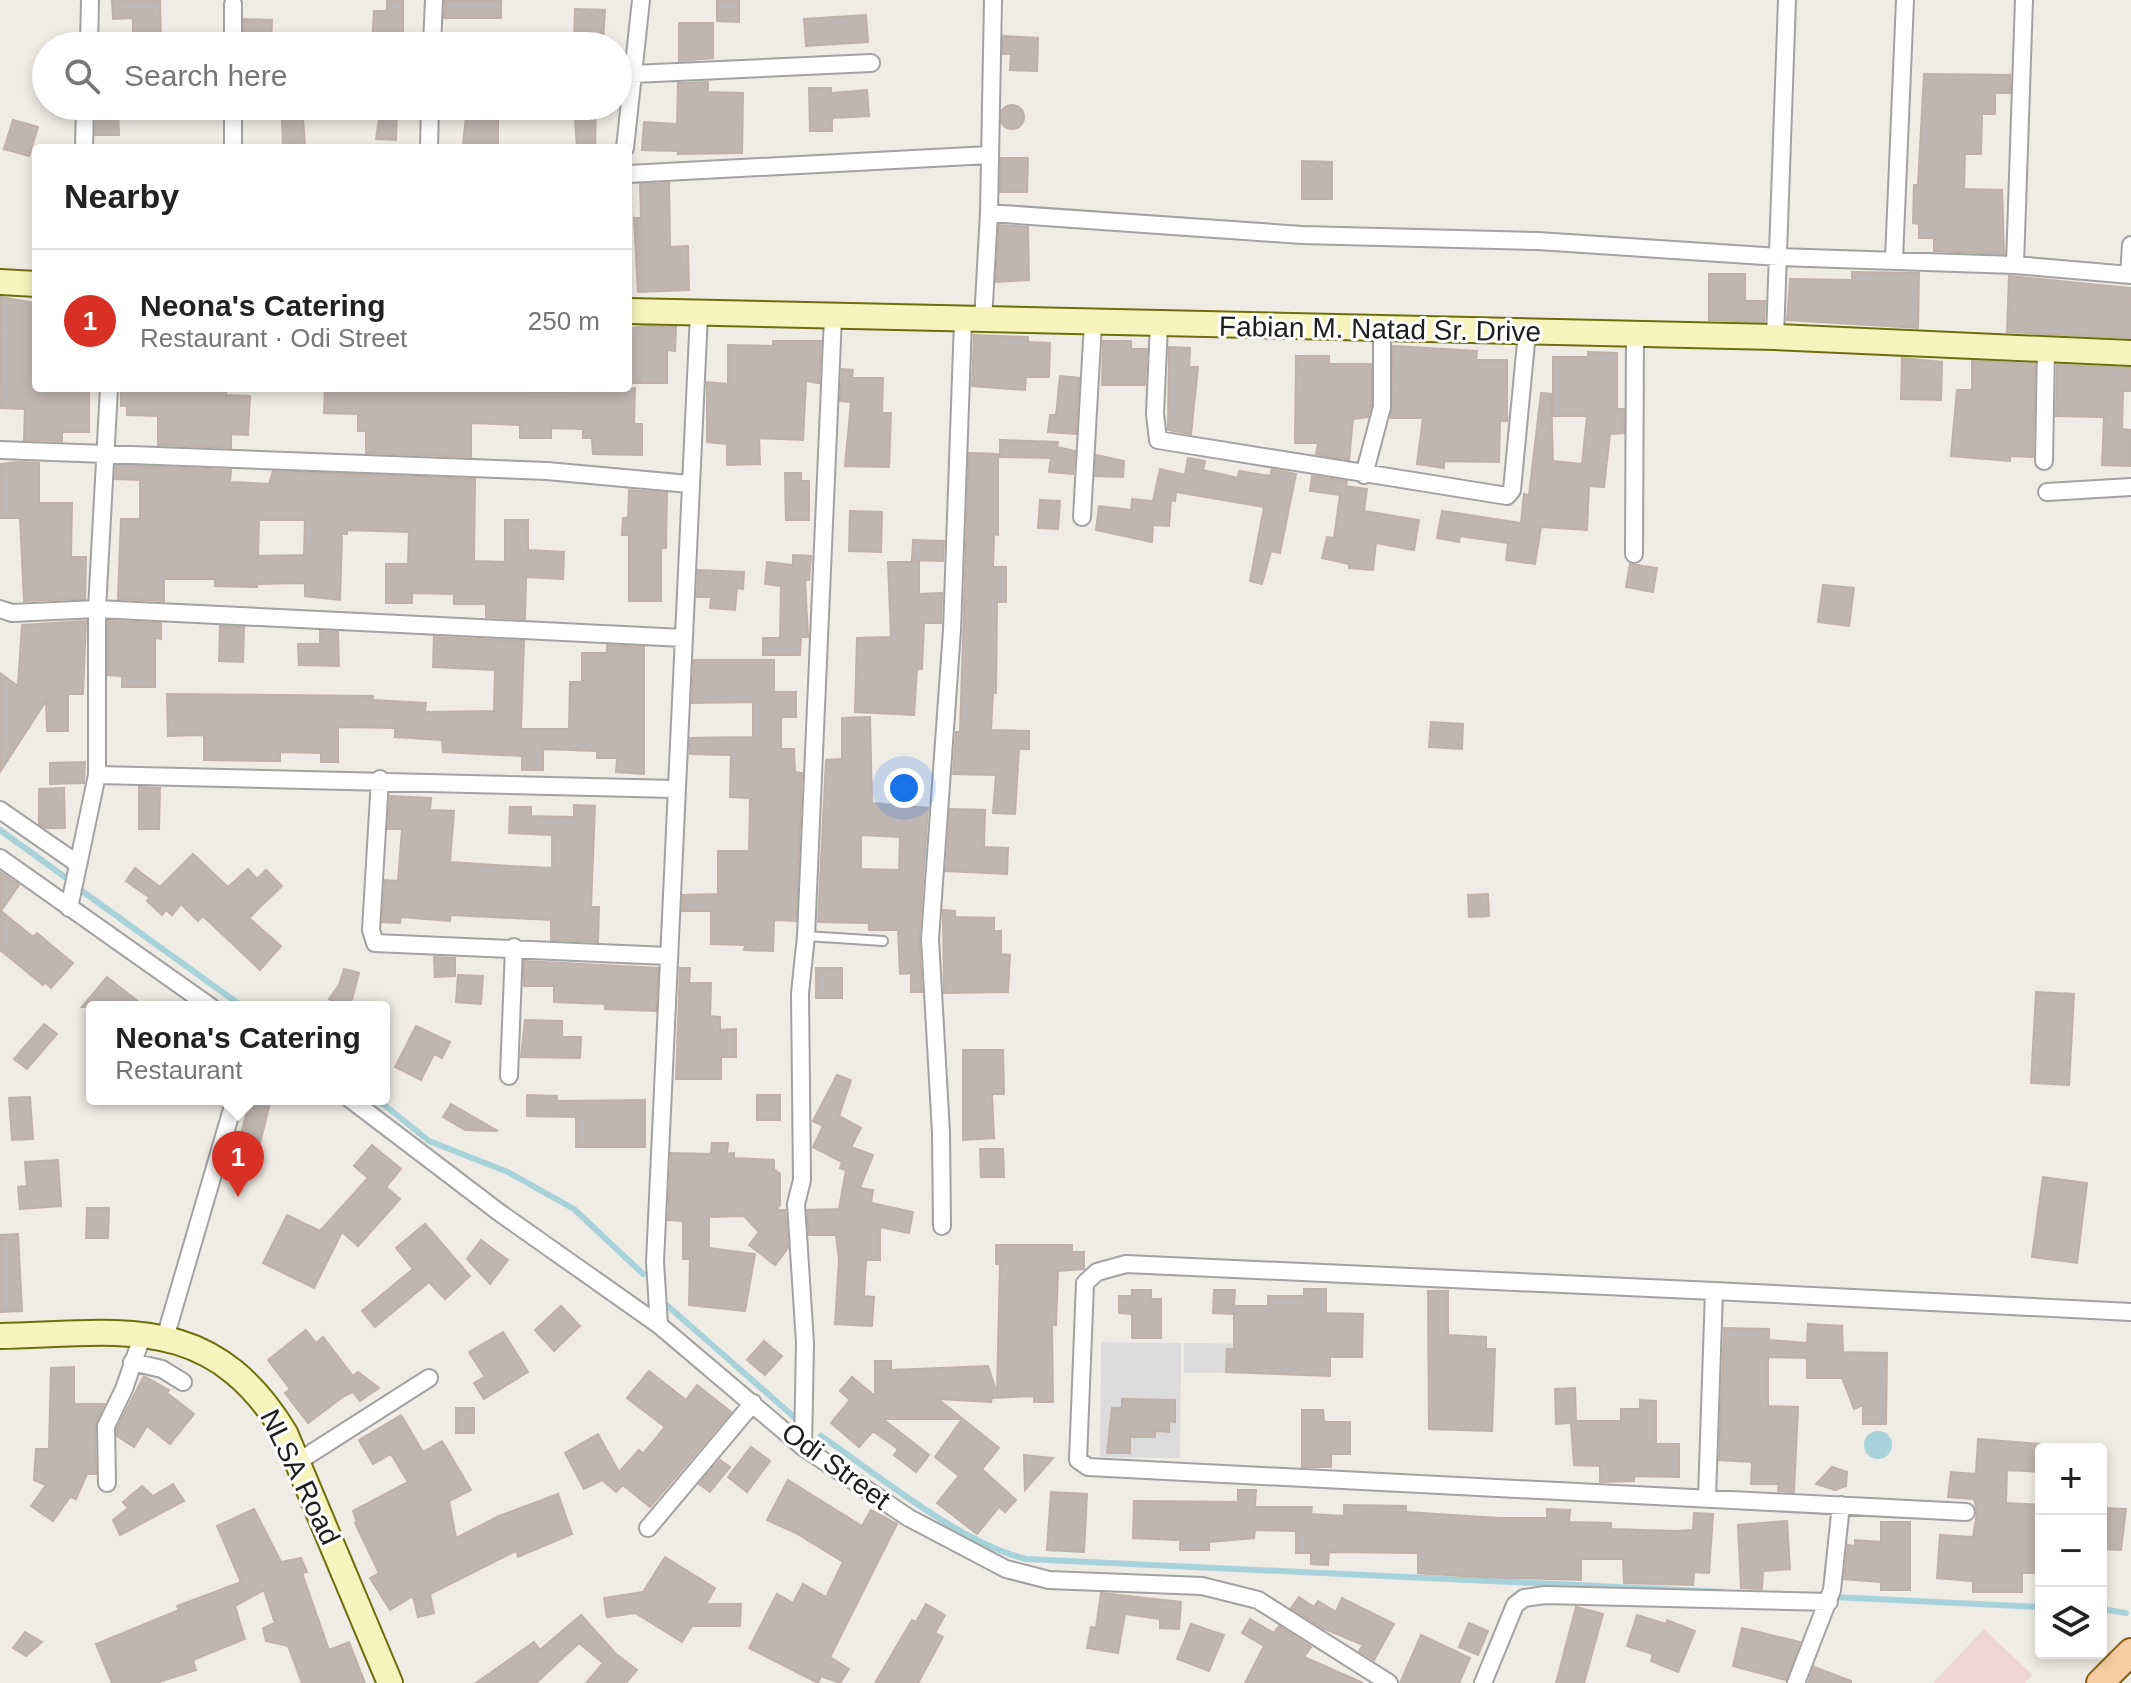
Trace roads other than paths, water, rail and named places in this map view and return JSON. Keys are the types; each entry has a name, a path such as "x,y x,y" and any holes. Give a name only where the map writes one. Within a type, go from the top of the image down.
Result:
{"main road":[{"path":"2100,1683 2131,1652"}],"street":[{"path":"89,32 90,0"},
{"path":"433,32 434,0"},
{"path":"632,83 641,0"},
{"path":"942,1226 930,939 973,321 989,213 993,0"},
{"path":"1775,337 1787,0"},
{"path":"1894,259 1905,0"},
{"path":"2015,265 2024,0"},
{"path":"233,4 233,32"},
{"path":"633,74 871,63"},
{"path":"84,144 85,120"},
{"path":"233,120 233,144"},
{"path":"429,144 430,120"},
{"path":"625,144 628,120"},
{"path":"632,174 989,155"},
{"path":"989,213 1302,235 1538,241 1779,257 2015,265 2130,275 2131,245"},
{"path":"0,282 32,284"},
{"name":"Fabian M. Natad Sr. Drive","path":"632,311 1775,337 2131,353"},
{"path":"659,1325 655,1262 699,313"},
{"path":"803,1447 805,1343 796,1204 802,1180 800,993 806,936 833,317"},
{"path":"1082,517 1093,323"},
{"path":"1159,324 1155,414 1158,440 1364,475 1511,494 1527,332"},
{"path":"1364,475 1382,407 1382,329"},
{"path":"1634,554 1635,334"},
{"path":"2044,461 2046,348"},
{"path":"69,908 97,775 97,609 109,392"},
{"path":"0,450 547,471 689,484"},
{"path":"2047,492 2131,487"},
{"path":"0,609 12,613 97,609 683,638"},
{"path":"97,775 380,779 675,789"},
{"path":"380,779 372,940 380,944 514,947 668,956"},
{"path":"0,810 78,864"},
{"path":"0,858 202,1001"},
{"path":"509,1076 514,947"},
{"path":"107,1483 106,1426 132,1362 154,1336 233,1105"},
{"name":"Odi Street","path":"358,1105 500,1213 659,1325 803,1447 909,1518 1006,1569 1049,1580 1202,1586 1258,1600 1389,1683"},
{"path":"1966,1512 1088,1467 1078,1460 1085,1283 1097,1272 1126,1264 2131,1312"},
{"path":"1707,1498 1714,1291"},
{"name":"NLSA Road","path":"0,1336 154,1336 211,1353 252,1386 269,1406 299,1461 390,1683"},
{"path":"132,1362 162,1369 183,1382"},
{"path":"299,1461 429,1378"},
{"path":"648,1528 753,1403"},
{"path":"1796,1683 1829,1602 1841,1505"},
{"path":"1483,1683 1515,1605 1524,1598 1545,1595 1829,1602"}],"lane":[{"path":"806,936 883,941"}],"water":[{"path":"1878,1431 1888,1435 1892,1445 1888,1455 1878,1459 1868,1455 1864,1445 1868,1435"}],"waterway":[{"path":"0,830 65,877"},
{"path":"82,891 235,1001"},
{"path":"384,1105 429,1141 508,1172 574,1209 643,1274"},
{"path":"662,1301 801,1423"},
{"path":"821,1436 947,1523 974,1539 1026,1559 1722,1592"},
{"path":"1833,1597 2035,1607"},
{"path":"2107,1610 2126,1613"}],"place":[{"name":"Neona's Catering","path":"238,1197"}]}
